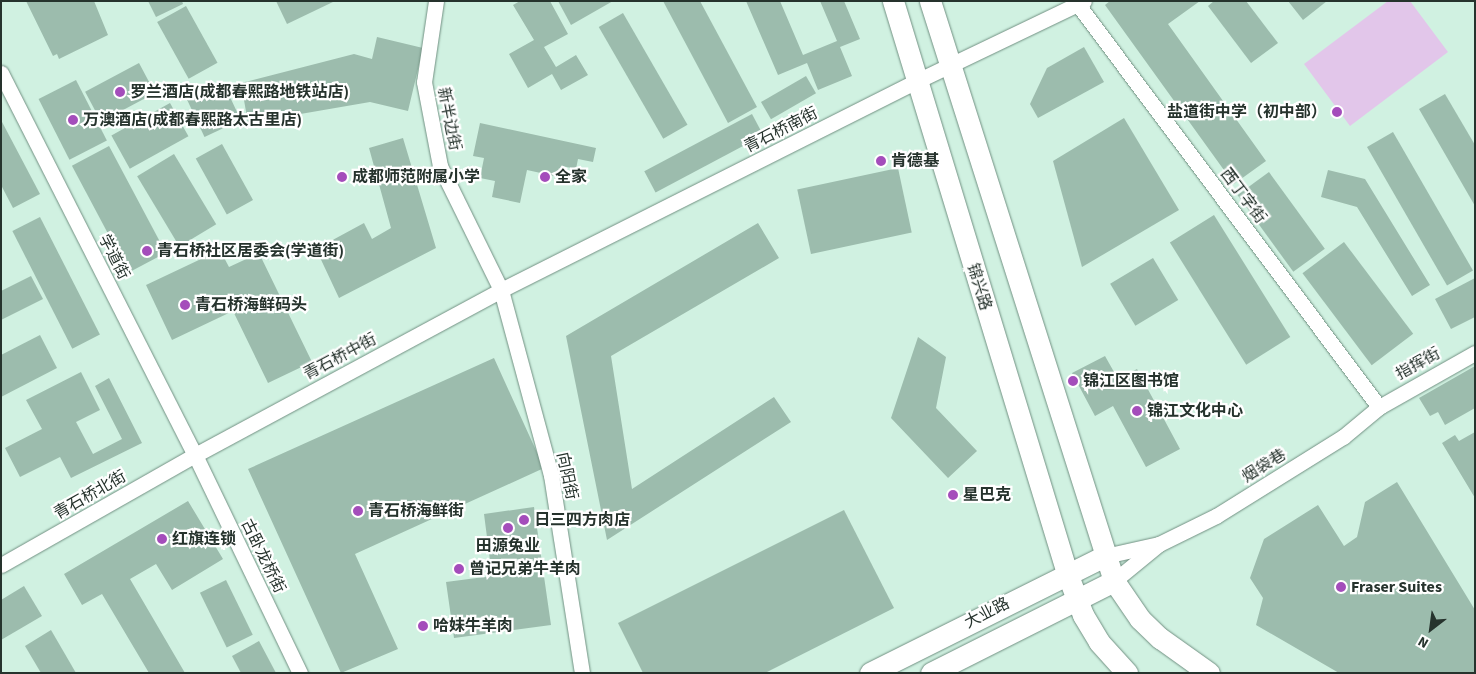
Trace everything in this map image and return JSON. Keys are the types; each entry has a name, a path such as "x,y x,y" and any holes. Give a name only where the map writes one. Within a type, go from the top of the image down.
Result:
{"main road":[{"name":"锦兴路","path":"893,1 1067,573 1078,598 1083,616 1099,642 1127,673"},
{"path":"930,1 1114,581 1140,619 1160,638 1210,673"},
{"name":"大业路","path":"870,673 1067,573 1105,556"},
{"name":"大业路","path":"931,673 1114,581"}],"street":[{"name":"新半边街","path":"436,1 424,82 440,166 501,290"},
{"name":"青石桥南街","path":"501,290 917,81 1081,4"},
{"name":"西丁字街","path":"1081,4 1379,407"},
{"name":"学道街","path":"1,74 195,455"},
{"name":"青石桥中街","path":"195,455 501,290"},
{"name":"向阳街","path":"501,290 551,476 582,673"},
{"name":"指挥街","path":"1379,407 1475,353"},
{"name":"烟袋巷","path":"1159,544 1216,516 1343,437 1379,407"},
{"name":"青石桥北街","path":"1,566 195,455"},
{"name":"古卧龙桥街","path":"195,455 300,673"},
{"path":"1105,556 1159,544"},
{"path":"1114,581 1159,544"}],"shaded area":[{"path":"1388,1 1410,1 1448,52 1350,126 1304,64"}],"building":[{"path":"26,1 94,1 108,35 59,59 57,54 53,56"},
{"path":"148,1 182,1 183,4 156,17"},
{"path":"276,1 335,1 287,24"},
{"path":"520,1 550,1 568,34 544,47 556,67 576,55 588,75 561,90 552,74 528,88 509,54 534,40 513,5"},
{"path":"558,1 613,1 571,25"},
{"path":"663,1 700,1 757,107 728,123"},
{"path":"746,1 780,1 803,55 837,41 820,1 844,1 860,39 840,47 852,76 818,90 807,63 778,75"},
{"path":"1110,1 1200,1 1168,24 1266,161 1234,184 1105,5"},
{"path":"1214,1 1246,1 1278,43 1251,63 1208,6"},
{"path":"1288,1 1327,1 1303,20"},
{"path":"186,6 218,63 189,79 157,22"},
{"path":"623,13 688,125 663,139 599,27"},
{"path":"377,37 423,48 408,111 370,102 248,123 241,83 354,54 372,59"},
{"path":"1084,47 1104,82 1038,118 1030,104 1047,68"},
{"name":"罗兰酒店(成都春熙路地铁站店)","path":"139,63 155,93 101,122 85,92"},
{"path":"806,76 816,93 771,119 761,102"},
{"name":"万澳酒店(成都春熙路太古里店)","path":"76,80 107,141 69,160 39,99"},
{"path":"223,82 241,120 204,137 187,99"},
{"path":"1445,94 1475,145 1475,206 1419,109"},
{"path":"170,103 188,136 130,169 111,135"},
{"path":"752,114 763,135 656,192 644,171"},
{"path":"1124,118 1179,210 1082,267 1053,161"},
{"path":"1,120 40,194 13,208 1,185"},
{"path":"480,123 596,148 593,162 578,159 576,169 562,166 559,177 527,170 520,203 492,197 495,181 480,178 484,158 473,156"},
{"path":"1393,132 1473,271 1447,286 1367,147"},
{"path":"403,138 436,248 339,298 316,249 364,223 372,239 391,228 369,148"},
{"path":"222,144 253,200 227,215 196,159"},
{"path":"109,146 166,253 129,273 72,166"},
{"path":"174,154 216,224 179,246 137,176"},
{"path":"898,168 912,233 811,254 797,189"},
{"path":"1328,170 1365,179 1430,285 1412,296 1357,207 1321,197"},
{"path":"1269,172 1325,249 1293,272 1237,195"},
{"path":"1214,215 1290,337 1246,365 1170,243"},
{"path":"40,217 100,335 72,349 12,231"},
{"path":"758,223 779,258 611,356 632,489 774,397 791,422 607,540 566,336"},
{"path":"1344,242 1413,334 1372,365 1302,273"},
{"path":"220,250 229,267 259,253 312,362 268,383 233,311 172,340 146,285"},
{"path":"1153,258 1178,300 1135,326 1110,284"},
{"path":"31,276 43,299 1,320 1,291"},
{"path":"1475,278 1475,317 1451,329 1435,299"},
{"path":"40,335 57,368 1,397 1,355"},
{"path":"918,337 946,357 936,408 977,451 948,478 891,418"},
{"name":"锦江文化中心","path":"1105,356 1118,379 1137,369 1180,449 1146,467 1113,406 1095,416 1072,373"},
{"name":"青石桥海鲜街","path":"494,358 544,468 355,554 398,649 341,673 248,469"},
{"path":"1475,366 1475,408 1445,425 1438,412 1430,416 1419,398"},
{"path":"81,372 100,410 76,422 93,454 122,439 95,386 109,378 142,443 71,478 60,457 20,477 5,448 42,429 26,400"},
{"path":"1475,432 1475,498 1442,443 1455,435 1459,441"},
{"path":"1397,482 1475,610 1475,673 1339,673 1256,625 1263,598 1250,578 1264,539 1318,505 1344,546 1357,537 1365,502"},
{"path":"188,501 223,559 172,590 156,564 130,579 185,673 149,673 102,594 82,605 64,574"},
{"path":"534,507 551,625 454,638 446,582 492,576 484,514"},
{"path":"844,510 894,608 765,673 643,673 618,623"},
{"path":"226,580 253,635 227,648 200,593"},
{"path":"24,586 42,616 1,640 1,600"},
{"path":"51,630 76,673 41,673 25,646"},
{"path":"259,641 276,673 241,673 232,656"}],"place":[{"name":"罗兰酒店(成都春熙路地铁站店)","path":"120,92"},
{"name":"盐道街中学（初中部）","path":"1337,112"},
{"name":"万澳酒店(成都春熙路太古里店)","path":"73,120"},
{"name":"肯德基","path":"881,161"},
{"name":"成都师范附属小学","path":"342,177"},
{"name":"全家","path":"545,177"},
{"name":"青石桥社区居委会(学道街)","path":"147,251"},
{"name":"青石桥海鲜码头","path":"185,305"},
{"name":"锦江区图书馆","path":"1073,381"},
{"name":"锦江文化中心","path":"1137,411"},
{"name":"星巴克","path":"953,495"},
{"name":"青石桥海鲜街","path":"358,511"},
{"name":"日三四方肉店","path":"524,520"},
{"name":"田源兔业","path":"508,528"},
{"name":"红旗连锁","path":"162,539"},
{"name":"曾记兄弟牛羊肉","path":"459,569"},
{"name":"Fraser Suites","path":"1341,587"},
{"name":"哈妹牛羊肉","path":"423,626"}]}
